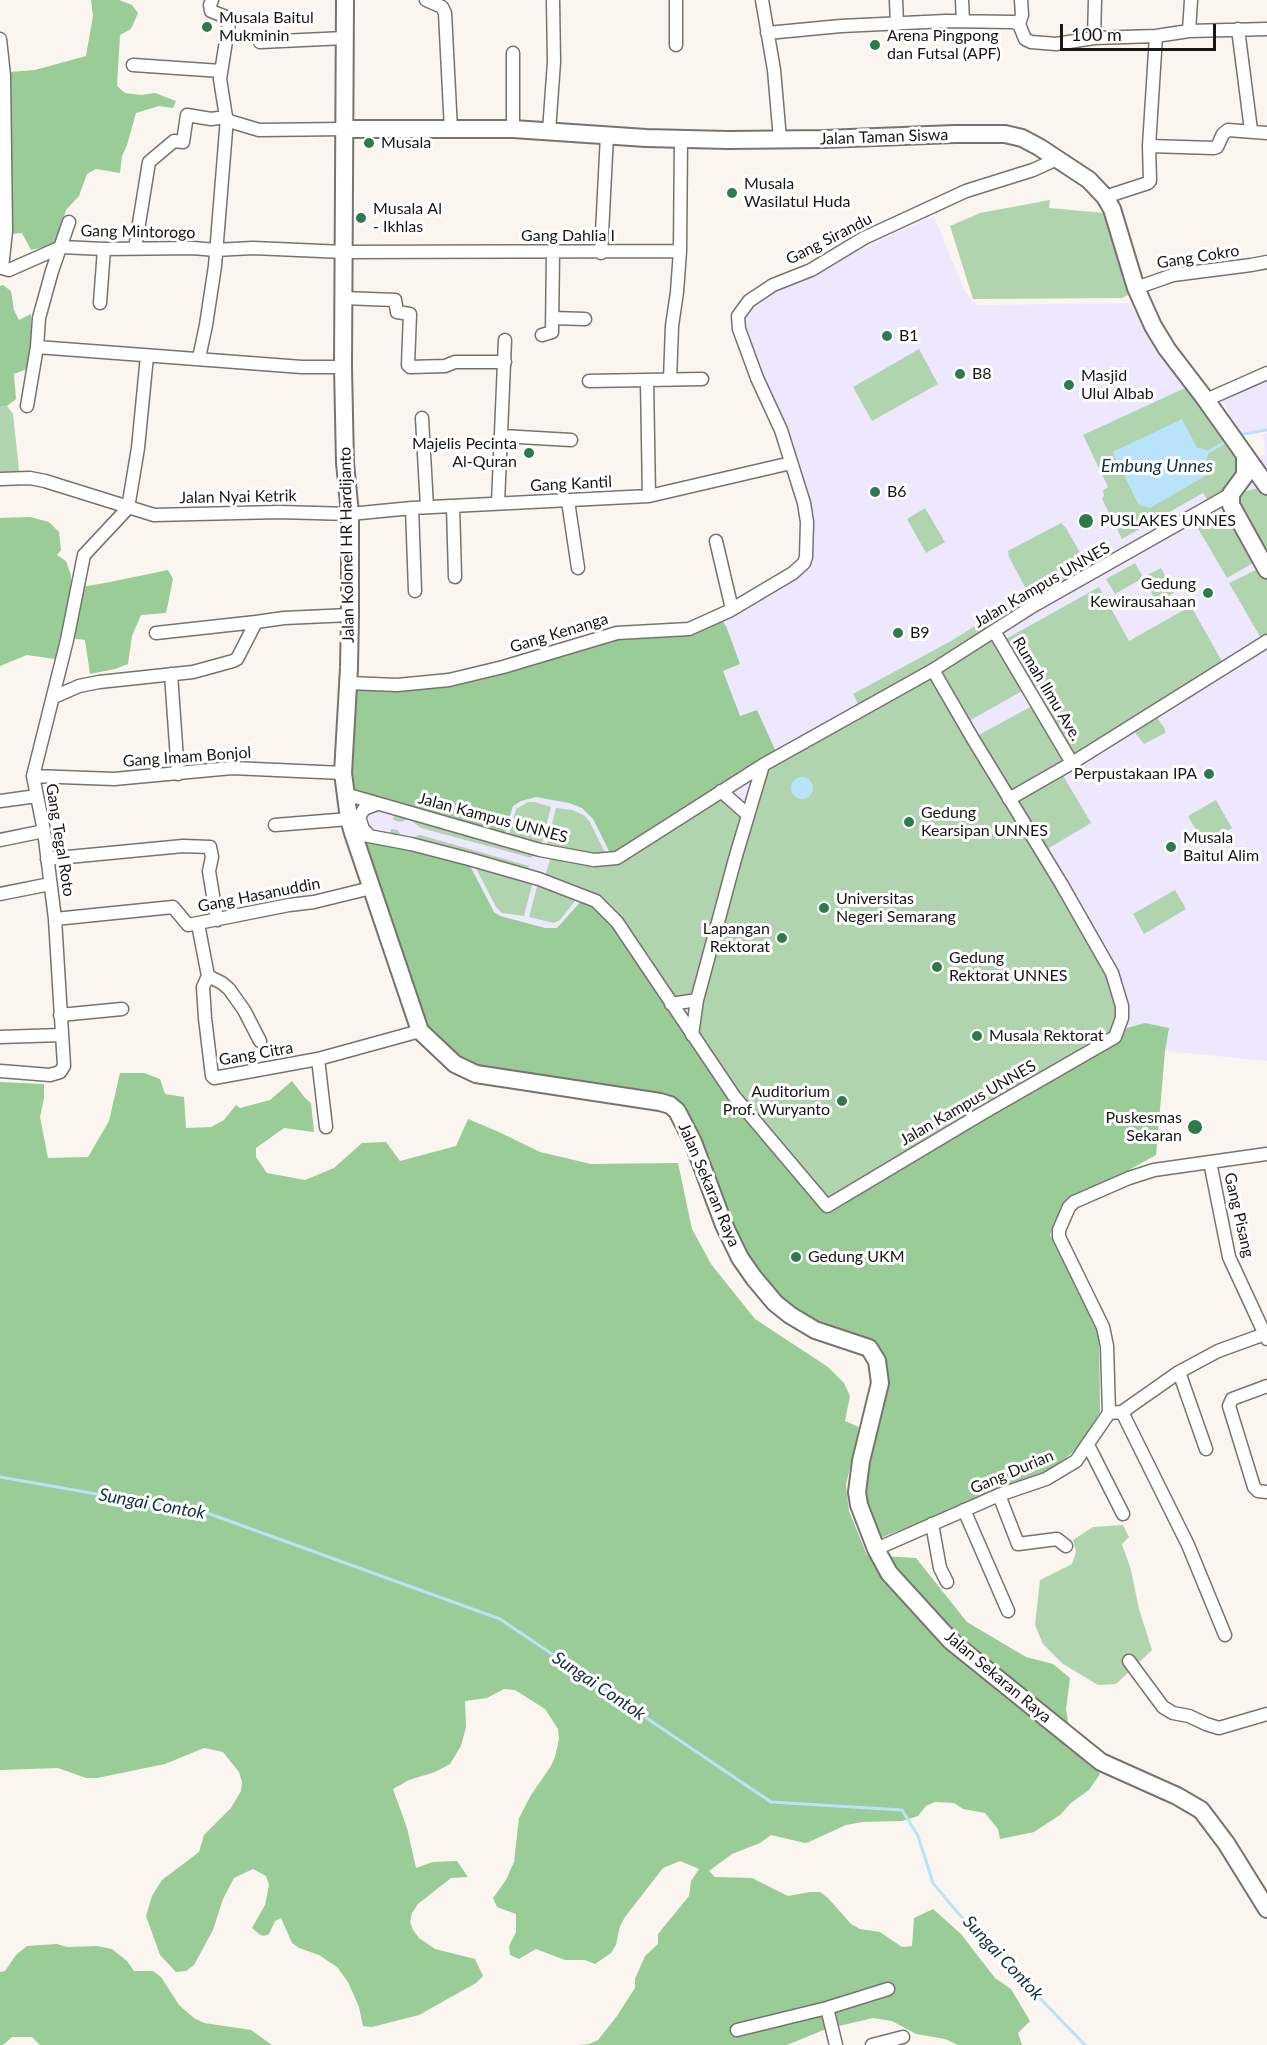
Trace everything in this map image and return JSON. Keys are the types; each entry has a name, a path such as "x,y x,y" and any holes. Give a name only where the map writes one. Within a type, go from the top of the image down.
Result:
{"main road":[{"name":"Jalan Kolonel HR Hardijanto","path":"345,0 343,367 345,463 350,514 350,615 343,773 345,794 357,829 372,888 420,1031 455,1064"},
{"name":"Jalan Taman Siswa","path":"345,129 513,129 681,139 824,139 1005,134 1022,138 1089,180 1105,197 1112,209 1136,288 1153,326 1167,349 1245,456 1242,483 1231,505 1267,570"},
{"name":"Jalan Taman Siswa","path":"1242,483 1267,486"},
{"name":"Jalan Taman Siswa","path":"1242,483 1267,486"},
{"name":"Jalan Sekaran Raya","path":"455,1064 482,1075 660,1102 670,1105 677,1111 693,1142 723,1225 754,1278 790,1315 815,1330 869,1348 878,1361 880,1383 861,1461 857,1492 859,1505 876,1549 898,1584 951,1641 1092,1755 1117,1770 1177,1796 1201,1810 1226,1843 1267,1909"}],"street":[{"name":"Gang Mintorogo","path":"199,358 206,325 215,250 227,117 220,84 229,22 226,17 211,10 212,0"},
{"path":"426,0 442,7 445,13 451,130"},
{"path":"549,131 554,62 553,0"},
{"path":"676,0 676,45"},
{"path":"762,0 774,70 780,139"},
{"path":"896,0 897,24"},
{"path":"962,0 963,21"},
{"path":"1021,0 1022,15 1019,24 1025,39 1031,42 1056,44 1189,32 1267,29"},
{"path":"1094,39 1095,0"},
{"path":"1189,32 1191,0"},
{"path":"767,33 963,21 1019,24"},
{"path":"1238,29 1251,130"},
{"path":"1105,197 1150,181 1149,146 1156,36"},
{"path":"260,42 345,38"},
{"name":"Gang Mintorogo","path":"0,39 4,76 6,231 1,269 9,270 61,247 215,250 254,248 344,252"},
{"path":"513,53 513,129"},
{"path":"134,65 221,71"},
{"path":"135,248 149,162 174,141 183,142 187,116 211,119 227,117 233,123 259,130 345,129"},
{"path":"1149,146 1214,148 1228,130 1267,133"},
{"path":"601,253 607,135"},
{"path":"670,380 672,326 680,251 681,139"},
{"name":"Gang Sirandu","path":"791,463 781,430 757,378 740,329 738,316 749,301 773,285 810,271 869,236 966,192 1033,170 1057,159"},
{"name":"Gang Mintorogo","path":"27,406 43,347 39,318 69,222"},
{"path":"100,303 104,249"},
{"name":"Gang Dahlia I","path":"344,252 680,251"},
{"path":"542,335 552,332 553,252"},
{"name":"Gang Cokro","path":"1136,288 1173,274 1251,266 1267,262"},
{"path":"344,298 395,300 397,312 410,314 408,364 410,367 446,366 454,362 505,362"},
{"path":"552,318 585,319"},
{"path":"498,503 505,340"},
{"path":"43,347 302,367 343,367"},
{"path":"128,508 138,448 147,356"},
{"path":"1206,400 1267,374"},
{"path":"589,381 702,379"},
{"path":"647,381 649,496"},
{"path":"422,418 427,507"},
{"path":"502,436 571,440"},
{"name":"Gang Kantil","path":"350,514 427,507 649,496 791,463"},
{"name":"Gang Kenanga","path":"348,683 397,685 449,681 617,633 689,629 732,609 781,581 804,563 807,522 804,503 791,463"},
{"name":"Jalan Nyai Ketrik","path":"0,479 30,478 45,481 154,515 279,512 350,514"},
{"name":"Jalan Kampus UNNES","path":"345,794 540,850 602,860 617,858 721,790 933,670 1033,606 1242,483"},
{"path":"568,501 578,568"},
{"path":"453,506 455,576"},
{"name":"Gang Tegal Roto","path":"0,1071 51,1075 60,1072 64,1066 55,919 44,831 33,776 54,697 84,555 128,508"},
{"path":"412,508 415,591"},
{"path":"716,541 732,609"},
{"path":"156,633 284,618 350,615"},
{"path":"54,697 79,686 193,672 234,661 256,622"},
{"name":"Rumah Ilmu Ave.","path":"994,631 1072,763"},
{"path":"1009,799 1072,763 1267,641"},
{"name":"Jalan Kampus UNNES","path":"275,825 357,829 539,879 590,897 617,922 734,1096 827,1206 1115,1036 1119,1030 1122,1006 1112,973 933,670"},
{"path":"171,674 178,774"},
{"path":"692,1035 697,1000 763,765"},
{"name":"Gang Imam Bonjol","path":"33,776 114,779 232,768 343,773"},
{"path":"721,790 748,815"},
{"path":"0,801 37,796"},
{"path":"357,829 363,830 359,817 364,809 377,804"},
{"path":"0,840 44,831"},
{"path":"47,860 183,846 210,847 212,857 209,871 217,920"},
{"path":"0,894 50,884"},
{"name":"Gang Hasanuddin","path":"55,919 173,907 188,926 314,902 372,888"},
{"name":"Gang Citra","path":"198,924 208,976 203,987 213,1078 263,1071 318,1059 420,1031"},
{"path":"208,976 229,989 244,1010 260,1041"},
{"path":"671,1004 697,1000"},
{"path":"60,1015 122,1009"},
{"path":"0,1037 61,1035"},
{"path":"318,1059 326,1127"},
{"path":"1266,1336 1218,1351 1179,1372 1122,1412 1109,1413 1106,1337 1060,1240 1059,1230 1069,1207 1074,1202 1129,1178 1154,1170 1267,1156"},
{"name":"Gang Pisang","path":"1210,1162 1229,1257 1266,1336"},
{"path":"1179,1372 1206,1449"},
{"path":"1267,1386 1232,1399 1229,1406 1254,1487 1258,1491 1267,1492"},
{"path":"1122,1412 1188,1545 1225,1635"},
{"name":"Gang Durian","path":"876,1549 999,1495 1046,1479 1076,1461 1109,1413"},
{"path":"1088,1445 1123,1514"},
{"path":"999,1495 1018,1544 1057,1539 1066,1545"},
{"path":"963,1510 1008,1611"},
{"path":"932,1524 940,1568 947,1582"},
{"path":"1129,1661 1163,1707 1173,1713 1189,1716 1219,1728 1267,1714"},
{"path":"737,2030 826,2008 888,1989"},
{"path":"826,2008 836,2045"},
{"path":"872,2045 903,2037"}],"shaded area":[{"name":"Universitas Negeri Semarang","path":"934,216 965,292 977,305 1129,303 1185,388 1214,423 1242,463 1266,454 1263,434 1267,433 1267,1061 1165,1051 1156,1155 1062,1207 1050,1236 1099,1332 1100,1412 884,1377 687,1121 358,839 347,773 623,636 682,635 720,618 796,577 810,563 811,540 739,318 752,299"},
{"path":"1267,381 1267,429 1240,433 1221,398 1244,387"}],"green space":[{"path":"91,0 119,0 132,5 138,13 131,29 120,35 117,86 125,93 141,95 155,93 176,101 173,108 159,106 136,113 122,156 120,173 96,169 87,174 79,196 66,210 58,237 53,245 31,250 22,233 11,234 10,72 35,70 86,56 93,16"},
{"path":"1050,200 1049,208 1105,213 1132,293 1122,298 973,299 950,226 980,213"},
{"path":"3,285 11,291 14,310 19,320 31,314 32,367 14,374 16,399 7,406 0,407 0,286"},
{"path":"919,349 938,384 872,421 853,387"},
{"path":"1185,388 1214,423 1242,467 1234,486 1209,502 1203,493 1122,539 1102,499 1103,490 1108,487 1083,435","holes":["1182,420 1197,448 1208,452 1205,461 1139,505 1113,452"]},
{"path":"7,406 13,414 19,470 10,485 0,486 0,407"},
{"path":"1259,488 1267,490 1267,565 1234,496"},
{"path":"925,508 945,542 926,553 907,519"},
{"path":"1225,510 1255,562 1227,578 1196,525"},
{"path":"30,517 49,522 59,532 61,550 57,555 66,561 71,575 71,584 87,586 168,570 173,579 166,613 141,615 132,636 128,664 90,674 85,640 60,637 55,659 27,655 0,666 0,518"},
{"path":"1061,523 1090,570 1032,600 1008,551"},
{"path":"1135,563 1143,577 1161,568 1174,593 1157,602 1143,578 1115,594 1106,579"},
{"path":"1258,569 1267,577 1267,637 1262,640 1229,583"},
{"path":"1099,587 1129,641 1191,606 1224,665 1076,757 1040,702 1042,696 1053,690 1048,681 1037,686 1030,685 1004,640"},
{"path":"1018,599 1022,606 929,664 858,704 853,694 951,641"},
{"path":"720,618 726,626 740,664 723,671 740,716 757,710 777,754 611,855 593,819 582,808 569,803 536,797 521,801 513,806 504,835 353,793 347,773 352,689 458,683 623,636 682,635"},
{"path":"993,637 1024,690 967,722 938,671"},
{"path":"932,674 1110,975 1119,1005 1113,1032 946,1126 827,1200 736,1094 694,1035 698,1002 765,766"},
{"path":"1034,705 1068,763 1010,795 975,737"},
{"path":"1156,716 1165,729 1165,733 1144,744 1133,730"},
{"path":"1061,772 1091,823 1044,851 1013,800"},
{"path":"721,794 746,815 695,998 671,1002 622,926 545,877 551,856 595,863"},
{"path":"1216,800 1232,828 1204,844 1188,816"},
{"path":"528,802 551,807 541,847 508,837 516,809"},
{"path":"556,808 573,810 585,816 607,857 546,848"},
{"path":"395,812 533,852 532,858 421,828 409,819 400,822 393,820"},
{"path":"391,829 398,830 401,836 411,838 420,835 529,866 527,872 389,837"},
{"path":"361,838 468,862 494,912 500,916 545,928 557,928 584,898 614,924 734,1100 827,1209 1117,1038 1127,1028 1145,1023 1169,1028 1156,1155 1062,1207 1050,1235 1099,1332 1100,1412 1079,1447 1048,1473 875,1540 859,1493 882,1366 779,1300 744,1257 678,1107 478,1069 461,1060 424,1029"},
{"path":"474,864 533,881 524,916 502,913 496,907"},
{"path":"538,883 579,896 560,920 554,923 529,917"},
{"path":"1175,890 1186,909 1144,934 1133,914"},
{"path":"120,1073 144,1073 160,1079 165,1094 184,1097 186,1128 211,1127 224,1120 236,1105 240,1108 270,1100 292,1081 311,1103 314,1132 284,1128 256,1148 256,1157 267,1173 305,1180 334,1168 362,1143 386,1142 400,1161 456,1146 468,1119 540,1152 591,1164 678,1163 692,1229 711,1264 755,1319 828,1367 844,1383 850,1396 845,1421 859,1427 846,1485 849,1511 867,1555 916,1558 967,1622 1026,1657 1053,1664 1070,1678 1066,1709 1072,1746 1100,1774 1089,1790 1071,1803 1060,1815 1034,1832 1000,1839 998,1829 985,1813 963,1809 954,1803 935,1802 926,1806 918,1816 902,1821 862,1822 846,1825 805,1843 771,1835 760,1843 732,1854 709,1871 715,1877 752,1878 788,1896 820,1892 851,1924 860,1929 880,1932 902,1947 912,1946 914,1918 933,1909 961,1934 995,1978 1011,1989 1030,2021 1018,2033 1022,2045 958,2045 945,2039 916,2034 892,2021 873,2018 826,2029 787,2045 578,2045 598,2040 617,2016 635,1988 635,1979 645,1956 658,1944 658,1934 689,1896 691,1881 699,1869 680,1861 663,1868 625,1917 611,1953 595,1964 585,1960 565,1960 536,1949 519,1959 510,1955 509,1946 516,1932 516,1914 497,1907 493,1898 506,1880 514,1862 519,1818 531,1795 551,1766 559,1739 558,1729 545,1709 515,1690 504,1689 487,1698 465,1701 466,1727 461,1746 450,1764 435,1772 409,1780 393,1789 407,1828 416,1868 433,1862 457,1861 468,1877 451,1878 418,1904 412,1913 410,1922 413,1930 419,1938 435,1949 475,1959 483,1976 476,1983 419,2015 372,2027 363,2026 359,2007 348,1982 337,1967 319,1955 292,1943 281,1918 275,1921 269,1934 264,1936 252,1928 265,1905 269,1885 266,1876 253,1869 234,1878 223,1899 213,1930 194,1965 186,1971 176,1972 160,1955 146,1916 152,1896 162,1880 199,1852 204,1835 231,1808 241,1791 242,1782 239,1772 223,1752 204,1748 165,1764 97,1778 86,1778 58,1768 0,1770 0,1082 44,1084 40,1117 48,1158 88,1157 109,1121"},
{"path":"1123,1525 1129,1537 1122,1544 1152,1650 1116,1684 1098,1685 1063,1664 1043,1644 1035,1625 1040,1580 1072,1564 1076,1552 1073,1540 1093,1527"},
{"path":"57,1944 67,1947 97,1946 112,1949 127,1961 134,1971 153,1971 161,1977 179,2005 194,2018 204,2023 251,2030 272,2045 40,2045 32,2037 12,2037 0,2045 0,1972 5,1971 16,1955 27,1946"}],"water":[{"name":"Embung Unnes","path":"1182,419 1197,448 1208,452 1205,461 1208,467 1205,476 1150,508 1139,505 1113,452"},
{"path":"802,777 810,780 813,788 810,796 802,799 794,796 791,788 794,780"}],"waterway":[{"path":"1238,435 1267,430"},
{"path":"1208,452 1227,441"},
{"name":"Sungai Contok","path":"0,1477 210,1514 500,1619 771,1802 902,1810 918,1836 933,1883 957,1912 1085,2045"}],"place":[{"name":"Musala Baitul Mukminin","path":"207,27"},
{"name":"Arena Pingpong dan Futsal (APF)","path":"875,45"},
{"name":"Musala","path":"369,143"},
{"name":"Musala Wasilatul Huda","path":"732,193"},
{"name":"Musala Al - Ikhlas","path":"361,218"},
{"name":"B1","path":"887,336"},
{"name":"B8","path":"960,374"},
{"name":"Masjid Ulul Albab","path":"1069,385"},
{"name":"Majelis Pecinta Al-Quran","path":"529,453"},
{"name":"B6","path":"875,492"},
{"name":"PUSLAKES UNNES","path":"1086,521"},
{"name":"Gedung Kewirausahaan","path":"1208,593"},
{"name":"B9","path":"898,633"},
{"name":"Perpustakaan IPA","path":"1209,774"},
{"name":"Gedung Kearsipan UNNES","path":"909,822"},
{"name":"Musala Baitul Alim","path":"1171,847"},
{"name":"Universitas Negeri Semarang","path":"824,908"},
{"name":"Lapangan Rektorat","path":"782,938"},
{"name":"Gedung Rektorat UNNES","path":"937,967"},
{"name":"Musala Rektorat","path":"977,1036"},
{"name":"Auditorium Prof. Wuryanto","path":"842,1101"},
{"name":"Puskesmas Sekaran","path":"1195,1127"},
{"name":"Gedung UKM","path":"796,1257"}]}
